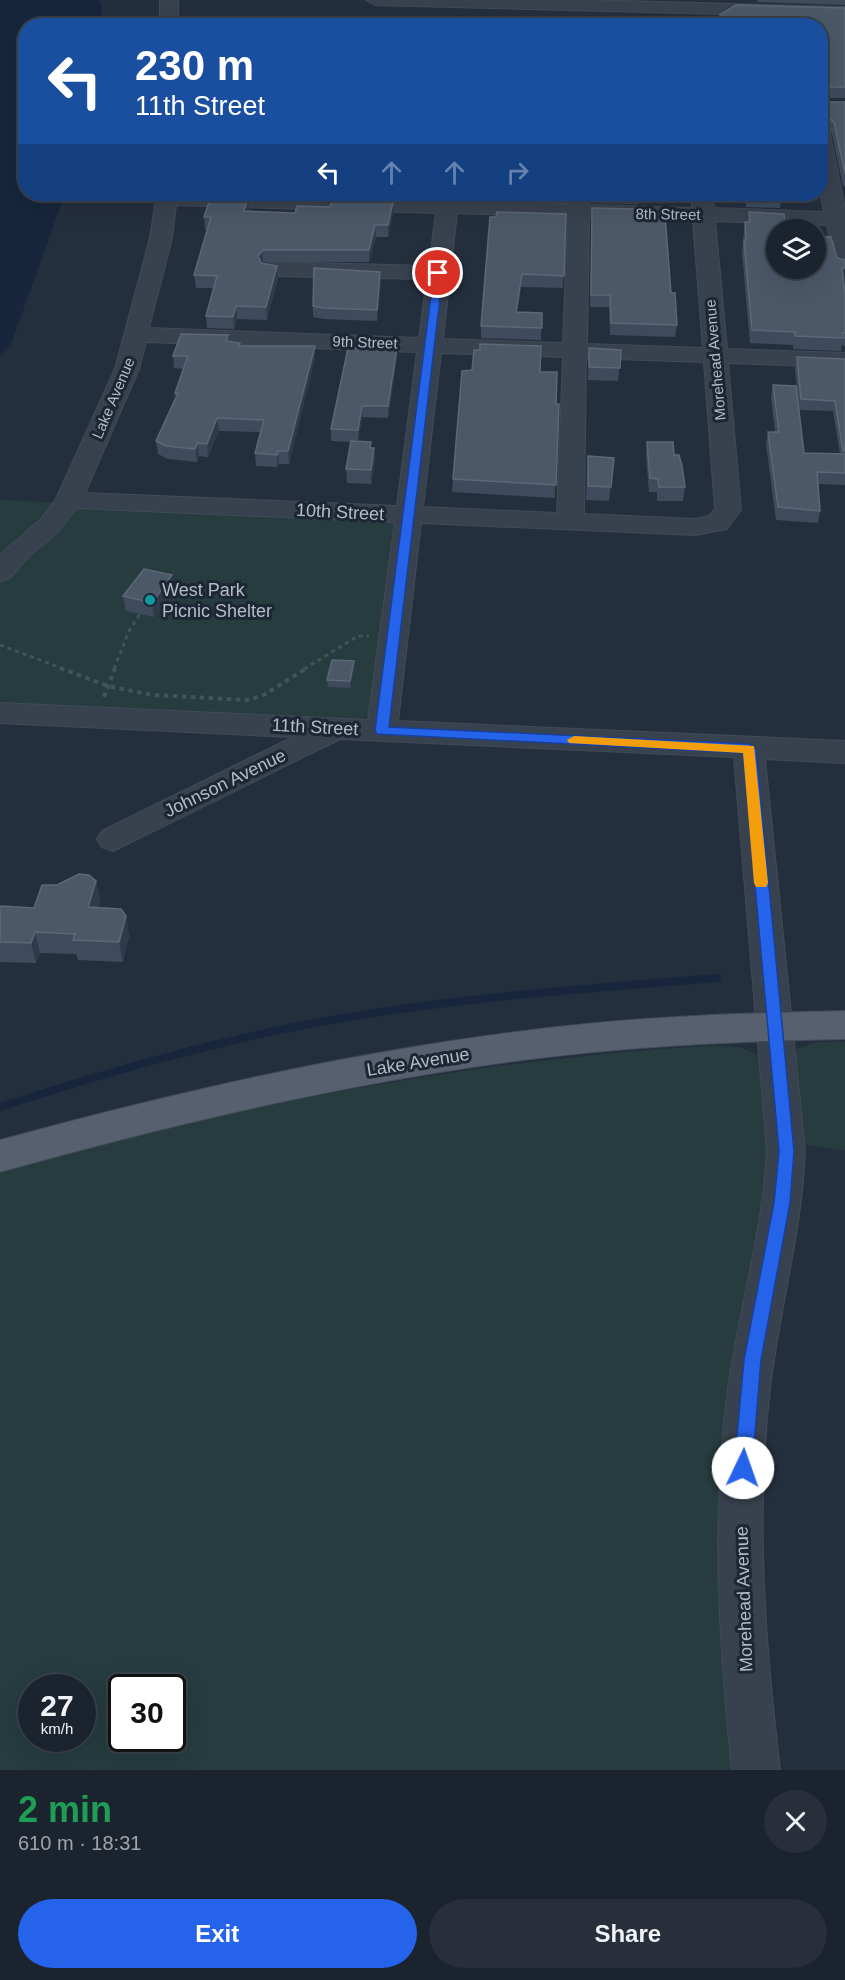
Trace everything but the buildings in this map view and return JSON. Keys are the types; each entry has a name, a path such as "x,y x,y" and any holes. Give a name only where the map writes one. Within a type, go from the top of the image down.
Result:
{"main road":[{"name":"Lake Avenue","path":"0,1156 222,1098 393,1065 574,1041 774,1026 845,1025"}],"street":[{"path":"169,0 169,18"},
{"path":"375,0 688,11 845,12"},
{"path":"473,18 475,2"},
{"path":"828,166 841,219 845,264"},
{"name":"Lake Avenue","path":"0,572 19,550 50,525 69,500 128,369 161,238 166,201"},
{"path":"382,730 448,201"},
{"name":"8th Street","path":"492,201 703,204 841,219"},
{"path":"570,522 579,203"},
{"name":"Morehead Avenue","path":"703,204 714,356 729,510 718,523"},
{"path":"272,269 438,273"},
{"name":"9th Street","path":"138,335 845,360"},
{"name":"10th Street","path":"69,500 695,527 718,523"},
{"name":"11th Street","path":"0,713 845,752"},
{"name":"Johnson Avenue","path":"113,839 336,728"},
{"name":"Morehead Avenue","path":"749,749 785,1124 785,1177 753,1360 742,1482 743,1613 756,1770"}],"path":[{"path":"98,718 129,631 140,614"},
{"path":"0,645 108,686 152,695 247,700 262,696 358,636 394,637"}],"green space":[{"path":"0,500 388,516 395,522 369,712 365,719 356,722 0,709"},
{"path":"819,1042 845,1042 845,1151 799,1144 792,1060 798,1048"},
{"path":"705,1046 740,1047 761,1057 773,1136 740,1770 0,1770 0,1173 174,1127 261,1107 438,1075 526,1063"}],"water":[{"path":"0,0 99,0 102,6 101,18 18,18 18,201 62,201 11,344 0,355"}],"waterway":[{"path":"0,1107 158,1059 320,1022 468,1000 717,978"}],"slow traffic":[{"path":"574,740 749,749 761,883"}],"place":[{"name":"West Park Picnic Shelter","path":"150,600"}],"route":[{"path":"438,273 382,730 749,749 786,1151 782,1203 761,1306 753,1360 743,1468"}]}
